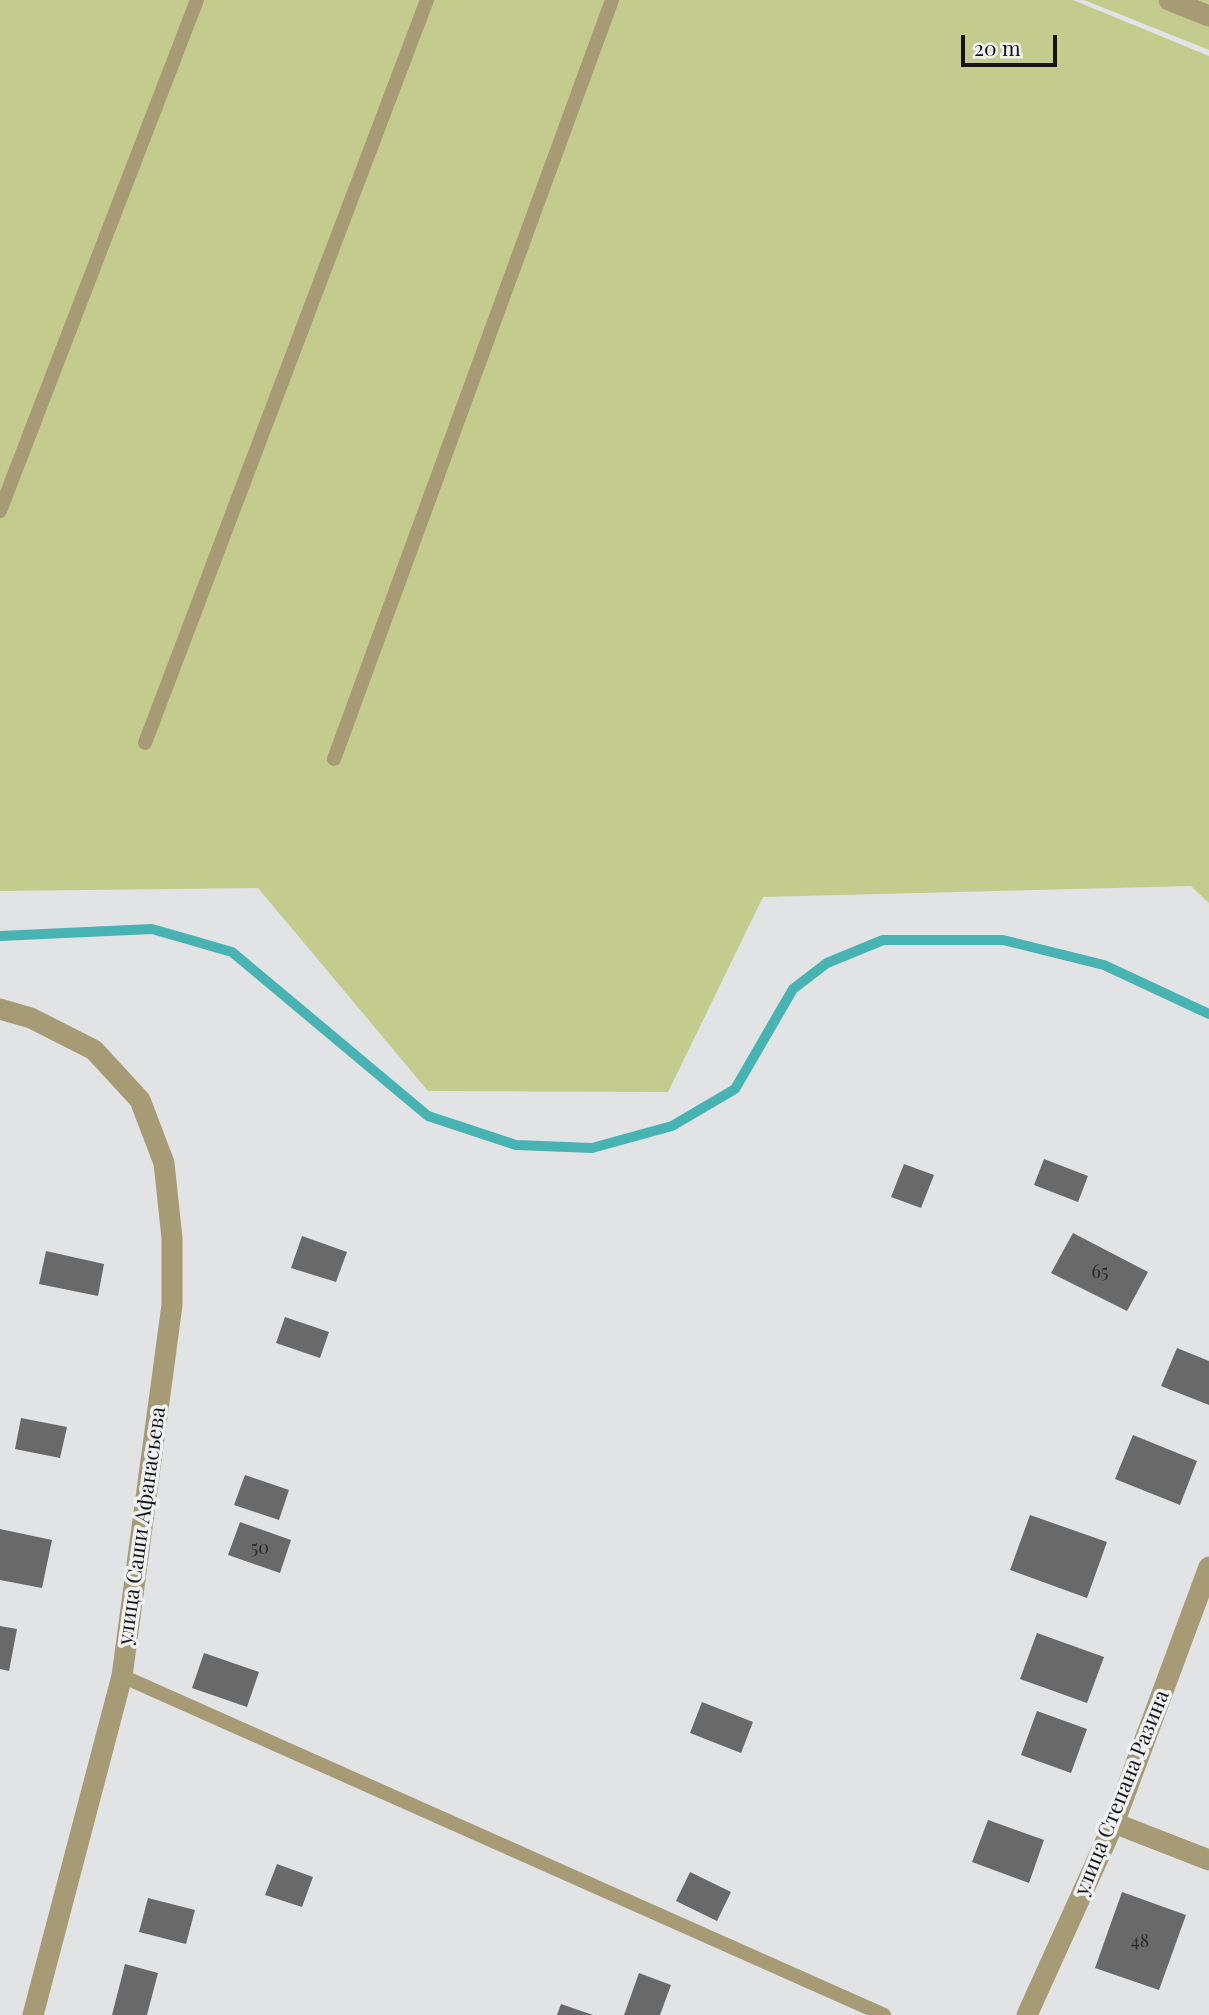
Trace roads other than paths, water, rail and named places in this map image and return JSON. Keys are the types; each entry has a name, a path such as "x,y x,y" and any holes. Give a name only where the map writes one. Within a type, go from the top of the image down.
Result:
{"street":[{"path":"1169,0 1209,16"},
{"name":"улица Саши Афанасьева","path":"0,1009 31,1018 94,1050 140,1100 164,1163 172,1238 172,1305 122,1676 33,2015"},
{"name":"улица Степана Разина","path":"1027,2015 1114,1823 1209,1567"},
{"path":"1114,1823 1209,1860"}],"lane":[{"path":"0,511 197,0"},
{"path":"145,743 426,0"},
{"path":"334,759 612,0"},
{"path":"122,1676 884,2015"}],"waterway":[{"path":"0,936 152,929 232,952 428,1116 516,1145 592,1148 672,1126 735,1089 793,989 827,963 883,940 1003,940 1104,965 1209,1014"}]}
